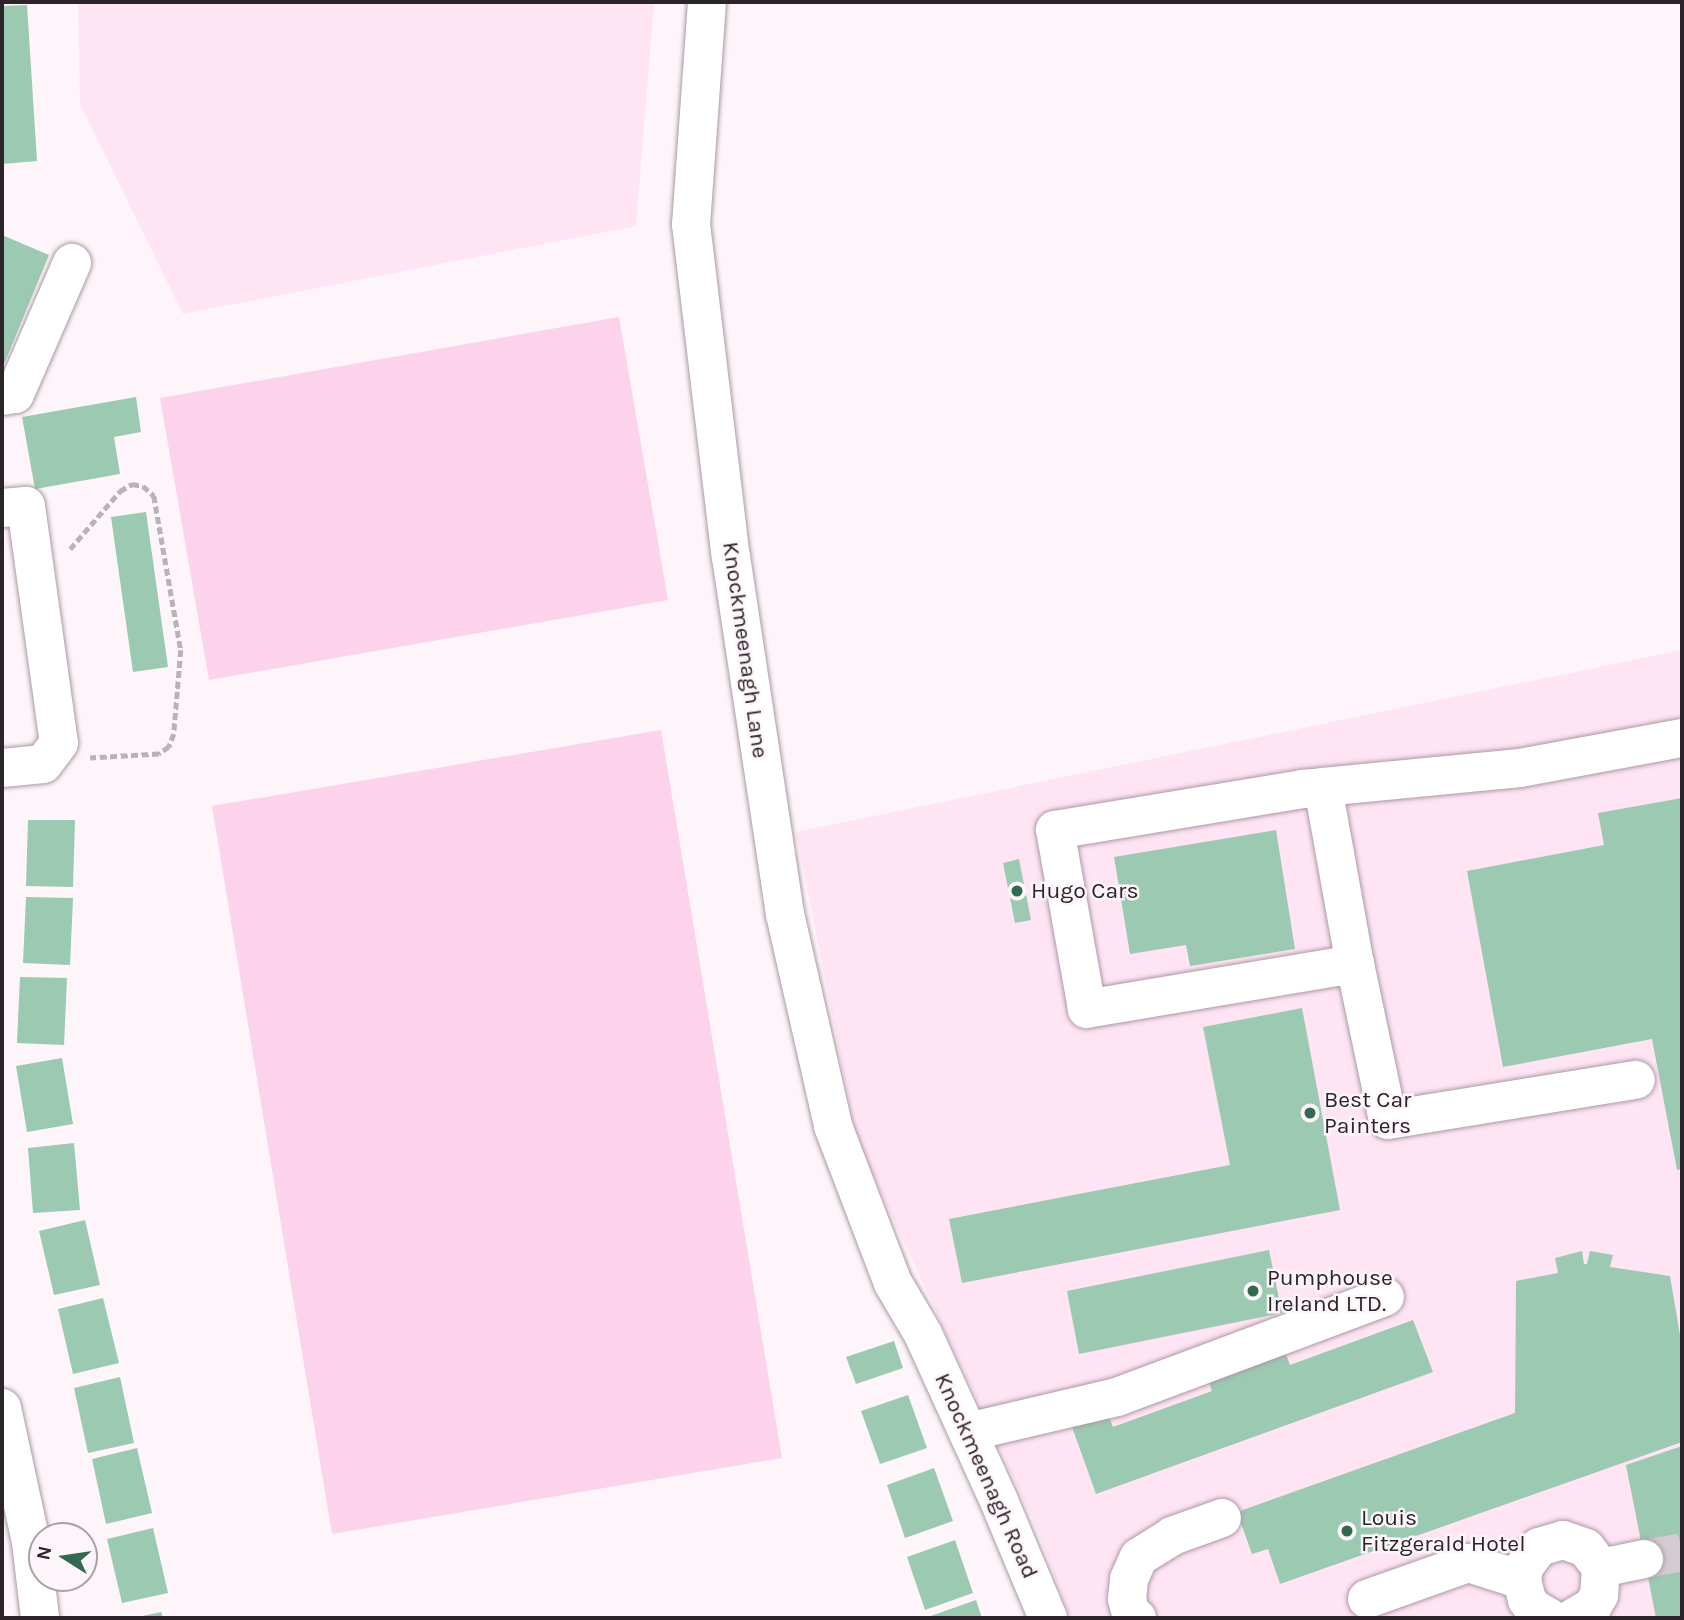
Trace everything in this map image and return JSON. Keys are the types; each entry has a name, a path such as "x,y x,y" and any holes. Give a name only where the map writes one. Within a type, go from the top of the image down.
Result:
{"street":[{"name":"Knockmeenagh Lane","path":"707,2 691,224 731,557 785,914 833,1126 893,1283 923,1334"},
{"path":"2,396 15,394 72,263"},
{"path":"2,508 26,506 59,743 43,764 2,768"},
{"path":"1355,964 1087,1009 1055,830 1323,787 1520,768 1682,738"},
{"path":"1323,787 1355,964 1388,1120 1636,1080"},
{"path":"968,1432 1116,1397 1385,1297"},
{"name":"Knockmeenagh Road","path":"923,1334 1048,1618"},
{"path":"2,1408 31,1542 40,1618"},
{"path":"1138,1618 1131,1615 1127,1599 1129,1579 1139,1557 1172,1536 1223,1518"},
{"path":"1532,1606 1530,1556 1539,1547 1563,1540 1586,1548 1601,1568 1602,1582 1593,1606 1573,1618"},
{"path":"1601,1568 1644,1559"},
{"path":"1367,1599 1468,1563 1532,1606"}],"path":[{"path":"35,574 52,570 120,491 132,484 143,486 154,496 181,650 174,734 169,747 159,754 71,760 59,743"}],"shaded area":[{"path":"78,2 654,2 636,226 183,314 80,104"},
{"path":"619,317 668,600 209,680 160,398"},
{"path":"1682,650 1682,1618 1070,1618 1038,1531 857,1141 796,832"},
{"path":"661,730 782,1458 332,1534 212,806"}],"building":[{"path":"27,5 37,161 2,164 2,6"},
{"path":"2,235 49,255 2,369"},
{"path":"136,397 141,432 114,437 120,474 35,489 22,417"},
{"path":"146,512 168,667 133,672 111,517"},
{"path":"1682,798 1682,1169 1677,1170 1652,1039 1503,1067 1467,871 1604,845 1598,813"},
{"path":"28,820 75,820 73,887 26,886"},
{"path":"1276,830 1295,949 1190,966 1186,945 1130,954 1114,857"},
{"name":"Hugo Cars","path":"1019,859 1031,920 1015,923 1003,863"},
{"path":"26,897 73,898 70,965 23,963"},
{"path":"20,977 67,978 64,1045 17,1043"},
{"path":"1302,1008 1340,1210 962,1283 949,1219 1230,1165 1203,1027"},
{"path":"62,1058 73,1124 27,1132 16,1066"},
{"path":"74,1143 80,1210 33,1213 28,1148"},
{"path":"85,1220 100,1285 54,1295 39,1231"},
{"path":"1269,1250 1282,1313 1079,1354 1067,1291"},
{"path":"1582,1251 1584,1264 1587,1264 1590,1251 1613,1255 1610,1267 1670,1276 1682,1347 1682,1442 1280,1584 1268,1549 1252,1554 1237,1512 1515,1413 1516,1281 1558,1273 1555,1258"},
{"path":"103,1298 119,1363 73,1374 58,1309"},
{"path":"1413,1320 1433,1372 1096,1494 1072,1427 1108,1414 1113,1427 1212,1391 1204,1369 1281,1341 1290,1365"},
{"path":"894,1341 903,1368 856,1384 846,1357"},
{"path":"120,1377 134,1443 88,1453 74,1388"},
{"path":"908,1395 927,1448 880,1464 861,1411"},
{"path":"1682,1446 1682,1618 1656,1618 1626,1465"},
{"path":"137,1448 152,1513 106,1524 92,1459"},
{"path":"934,1468 953,1521 905,1538 887,1485"},
{"path":"153,1528 168,1593 122,1603 107,1539"},
{"path":"955,1540 973,1593 925,1610 907,1557"},
{"path":"976,1600 982,1618 925,1618"},
{"path":"161,1612 163,1618 138,1618 138,1617"}],"tunnel":[{"path":"1644,1559 1682,1552"}],"place":[{"name":"Hugo Cars","path":"1017,891"},
{"name":"Best Car Painters","path":"1310,1113"},
{"name":"Pumphouse Ireland LTD.","path":"1253,1291"},
{"name":"Louis Fitzgerald Hotel","path":"1347,1531"}]}
